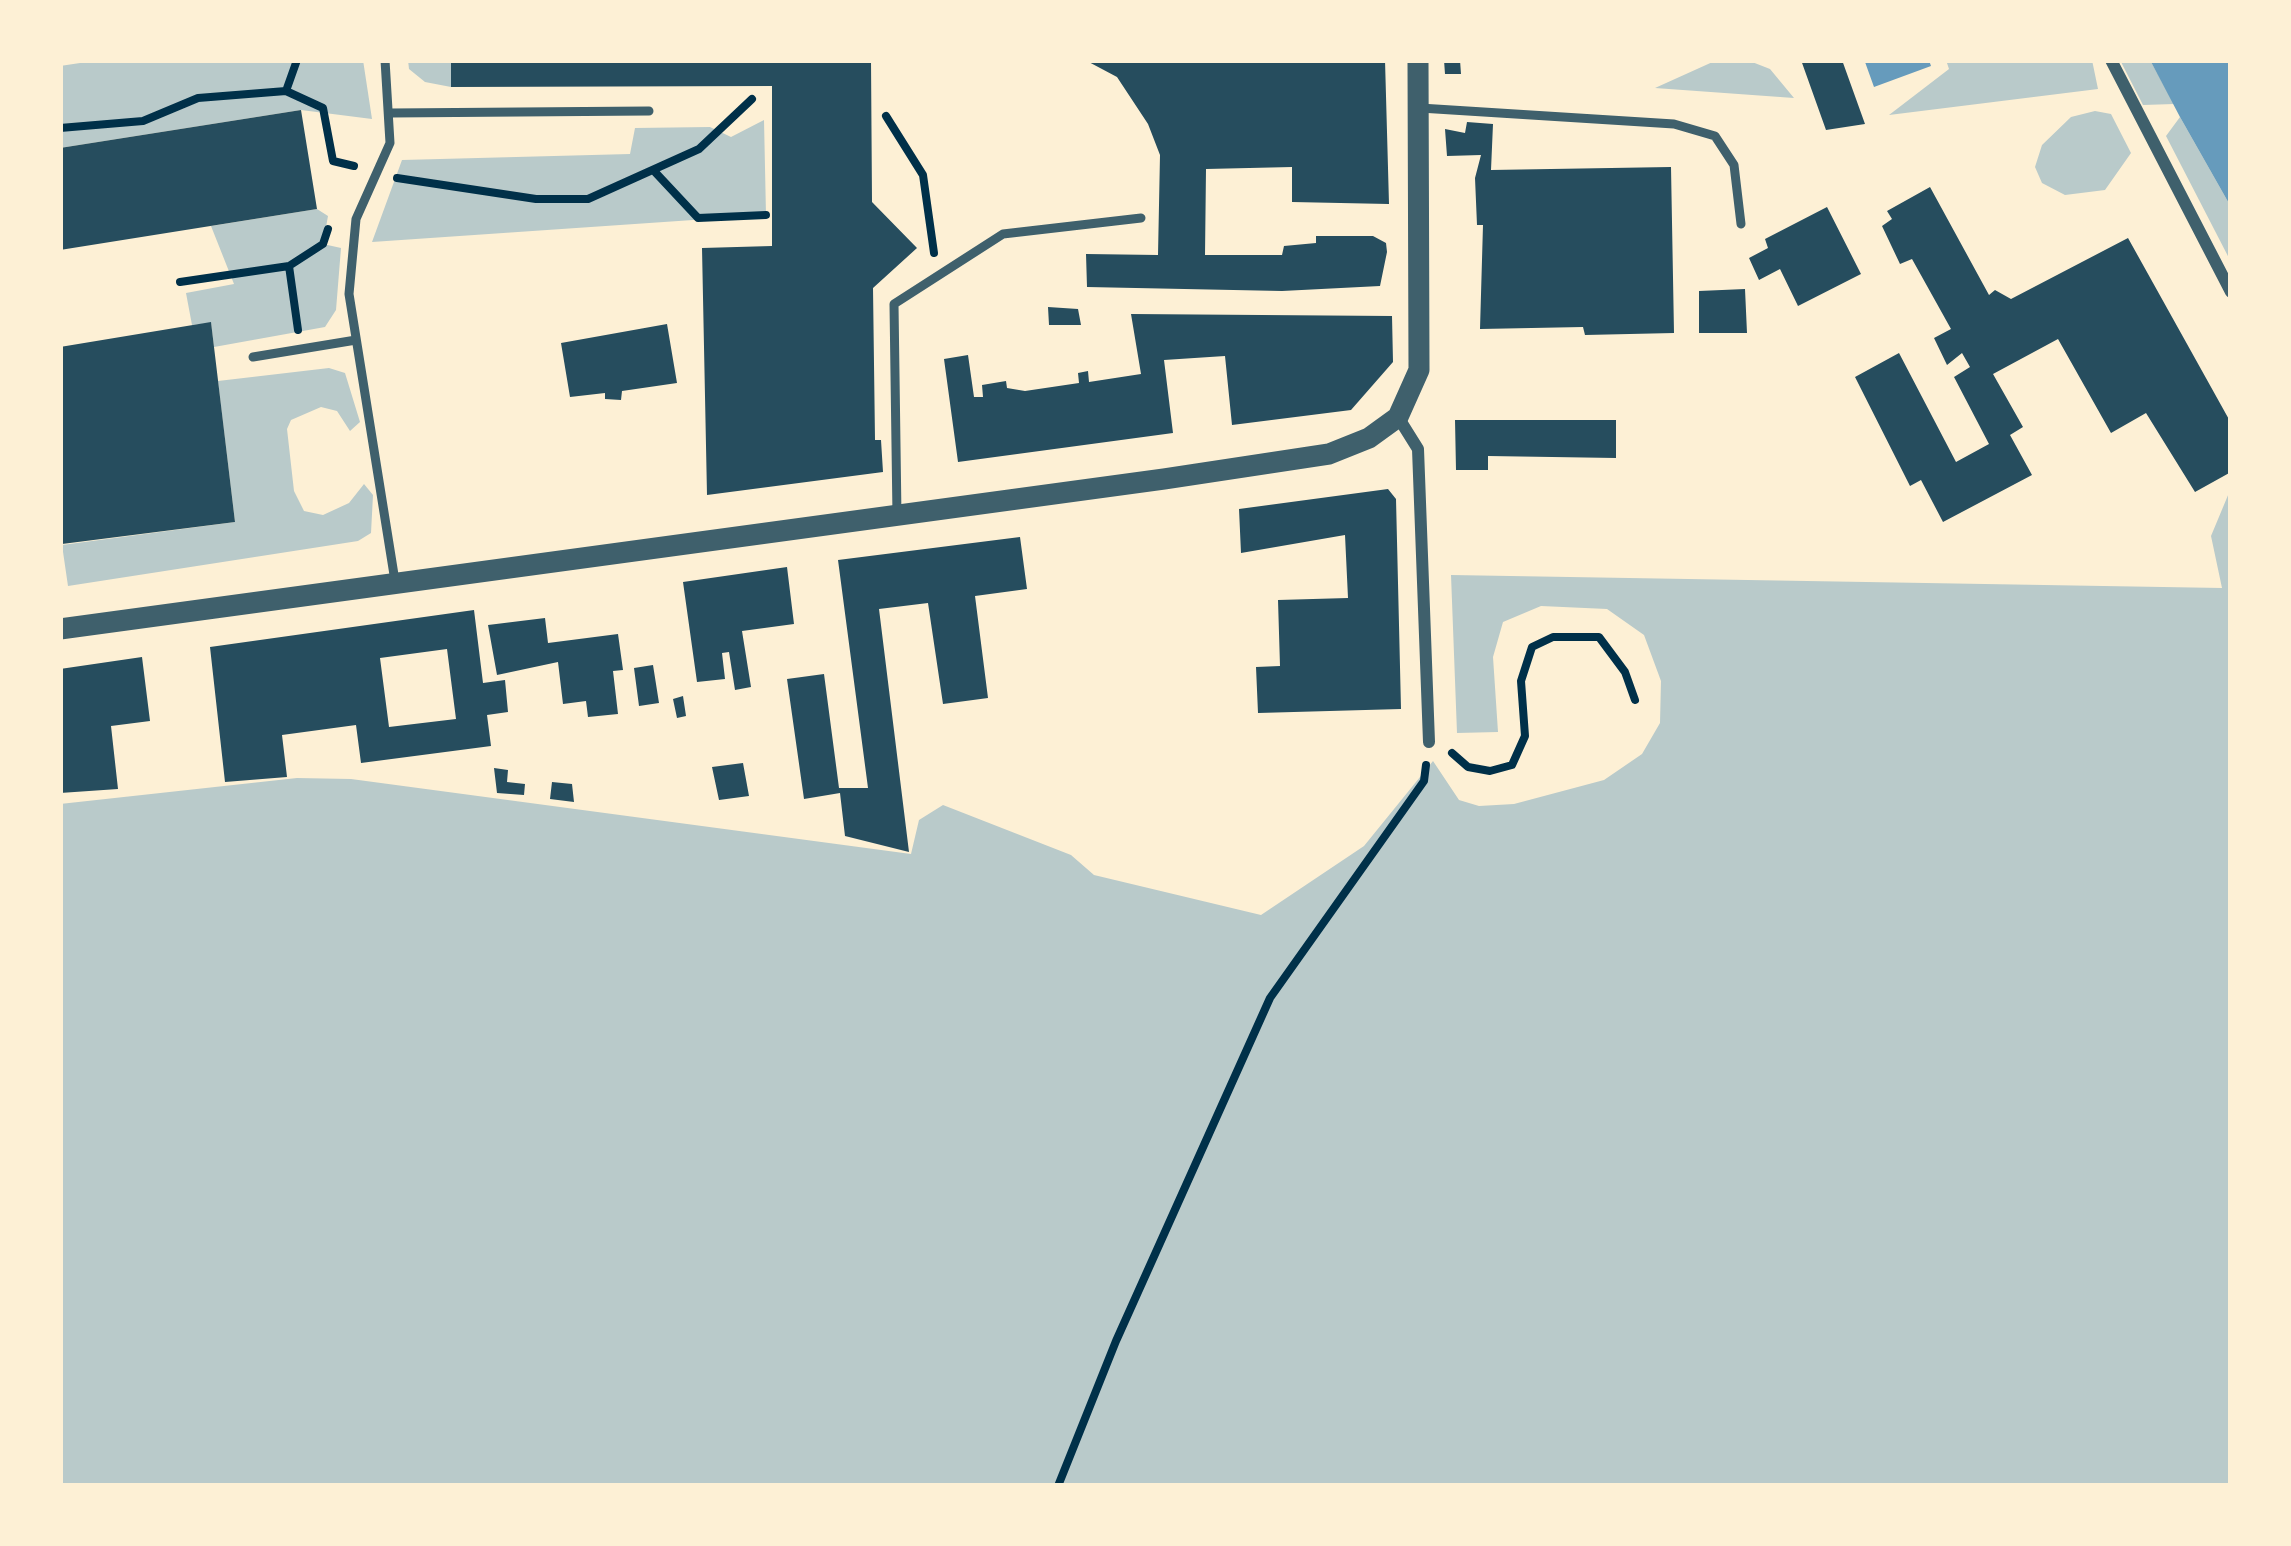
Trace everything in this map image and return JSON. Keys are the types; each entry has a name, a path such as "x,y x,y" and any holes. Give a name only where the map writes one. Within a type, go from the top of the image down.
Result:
{"street":[{"path":"60,629 1329,454 1369,438 1398,417 1413,393 1419,370 1418,60"},
{"path":"2111,60 2231,292"},
{"path":"1398,417 1418,449 1429,742"}],"lane":[{"path":"385,60 392,113 390,142 356,219 350,251 356,340 395,586"},
{"path":"1418,107 1674,124 1714,136 1734,166 1741,224"},
{"path":"392,113 649,111"},
{"path":"897,516 894,304 1003,234 1141,218"},
{"path":"253,357 356,340"}],"path":[{"path":"286,91 297,60"},
{"path":"60,128 142,121 198,98 286,91 322,108 333,161 438,188 481,187 569,202 614,191 699,149 752,100"},
{"path":"886,116 923,175 937,273"},
{"path":"342,185 348,165"},
{"path":"655,172 698,218 766,215"},
{"path":"180,282 289,266 323,244 329,224"},
{"path":"289,266 299,332"},
{"path":"1427,697 1445,747 1468,767 1490,771 1512,765 1525,736 1521,681 1532,647 1553,637 1599,637 1625,672 1636,700"},
{"path":"1058,1486 1133,1301 1270,998 1424,781 1429,742"}],"shaded area":[{"path":"100,60 363,60 372,119 301,110 60,148 60,66"},
{"path":"408,60 451,60 451,87 425,82 409,69"},
{"path":"1717,60 1747,60 1770,69 1794,98 1655,88"},
{"path":"1946,60 2092,60 2098,89 1889,115 1949,69"},
{"path":"2120,60 2150,60 2174,104 2143,105"},
{"path":"2095,111 2111,114 2131,153 2105,190 2065,195 2042,183 2035,167 2042,145 2071,117"},
{"path":"2180,117 2231,207 2231,262 2166,136"},
{"path":"764,120 766,215 372,242 402,160 630,154 635,128 710,127 731,137"},
{"path":"317,209 328,216 323,244 341,248 336,310 325,327 214,347 211,323 192,325 186,293 234,284 211,226"},
{"path":"329,368 345,373 360,422 350,431 337,411 321,407 291,420 287,429 294,491 304,511 323,515 349,503 364,484 373,495 371,533 358,541 68,586 62,545 235,522 218,381"},
{"path":"2231,488 2231,1486 60,1486 60,804 297,778 351,779 911,854 919,820 943,805 1071,855 1094,875 1261,915 1364,846 1433,761 1459,800 1479,806 1514,804 1604,780 1642,754 1660,723 1661,681 1644,635 1607,609 1541,606 1503,622 1493,657 1498,732 1457,733 1451,575 2222,588 2211,536"}],"water":[{"path":"1929,60 1931,66 1874,87 1865,62"},
{"path":"2150,60 2231,60 2231,207 2180,117"}],"building":[{"path":"451,60 871,60 872,202 917,248 873,288 875,440 881,440 883,472 707,495 702,248 772,246 772,86 451,87"},
{"path":"1085,60 1385,60 1389,204 1292,202 1292,167 1206,169 1205,255 1282,255 1284,246 1316,243 1316,236 1373,236 1386,243 1380,286 1282,291 1087,287 1086,254 1158,255 1160,155 1148,124 1117,77"},
{"path":"1444,60 1460,60 1461,74 1445,74"},
{"path":"1801,60 1842,60 1865,124 1826,130"},
{"path":"301,110 317,209 60,250 60,148"},
{"path":"1467,122 1493,124 1491,170 1671,167 1674,333 1585,335 1583,327 1480,329 1483,225 1477,225 1475,178 1481,155 1447,156 1445,129 1465,133"},
{"path":"1930,187 1989,295 1995,290 2011,299 2128,238 2231,423 2231,472 2195,492 2146,413 2111,433 2058,339 1993,374 2023,427 2010,435 2032,475 1943,522 1921,480 1910,486 1855,377 1899,353 1956,462 1989,444 1954,377 1970,367 1962,353 1947,365 1934,338 1951,329 1912,259 1900,264 1882,226 1892,219 1887,211"},
{"path":"1827,207 1861,274 1798,306 1780,269 1759,280 1749,258 1768,248 1765,239"},
{"path":"1745,289 1747,333 1699,333 1699,291"},
{"path":"1048,307 1078,309 1081,325 1049,325"},
{"path":"1131,314 1392,316 1393,362 1351,410 1232,425 1225,356 1164,360 1173,433 958,462 944,359 968,355 974,397 983,397 982,385 1006,381 1007,388 1025,391 1079,383 1078,373 1088,371 1089,382 1141,374"},
{"path":"211,322 235,522 62,544 60,347"},
{"path":"667,324 677,383 622,391 621,400 605,399 605,393 570,397 561,343"},
{"path":"1455,420 1616,420 1616,458 1488,456 1488,470 1456,470"},
{"path":"1388,489 1396,499 1401,709 1258,713 1256,667 1280,666 1278,600 1348,598 1345,535 1241,553 1239,509"},
{"path":"1020,537 1027,589 975,596 988,698 943,704 928,603 879,609 909,852 845,836 840,793 804,799 787,679 824,674 839,788 868,788 838,560"},
{"path":"787,567 794,624 742,631 751,687 735,690 729,652 722,653 725,679 697,682 683,582"},
{"path":"474,610 483,683 505,680 508,712 487,715 491,746 361,763 356,725 282,735 287,777 225,782 210,647","holes":["447,649 456,719 389,727 380,658"]},
{"path":"545,618 548,643 618,634 623,670 613,671 618,714 588,717 586,701 563,704 558,662 497,675 488,625"},
{"path":"142,657 150,721 111,726 118,789 60,793 60,669"},
{"path":"653,665 659,703 639,706 634,668"},
{"path":"683,696 686,716 677,718 673,699"},
{"path":"743,763 749,796 719,800 712,767"},
{"path":"494,768 508,770 507,782 525,784 524,795 497,793"},
{"path":"552,782 572,784 574,802 550,799"}]}
